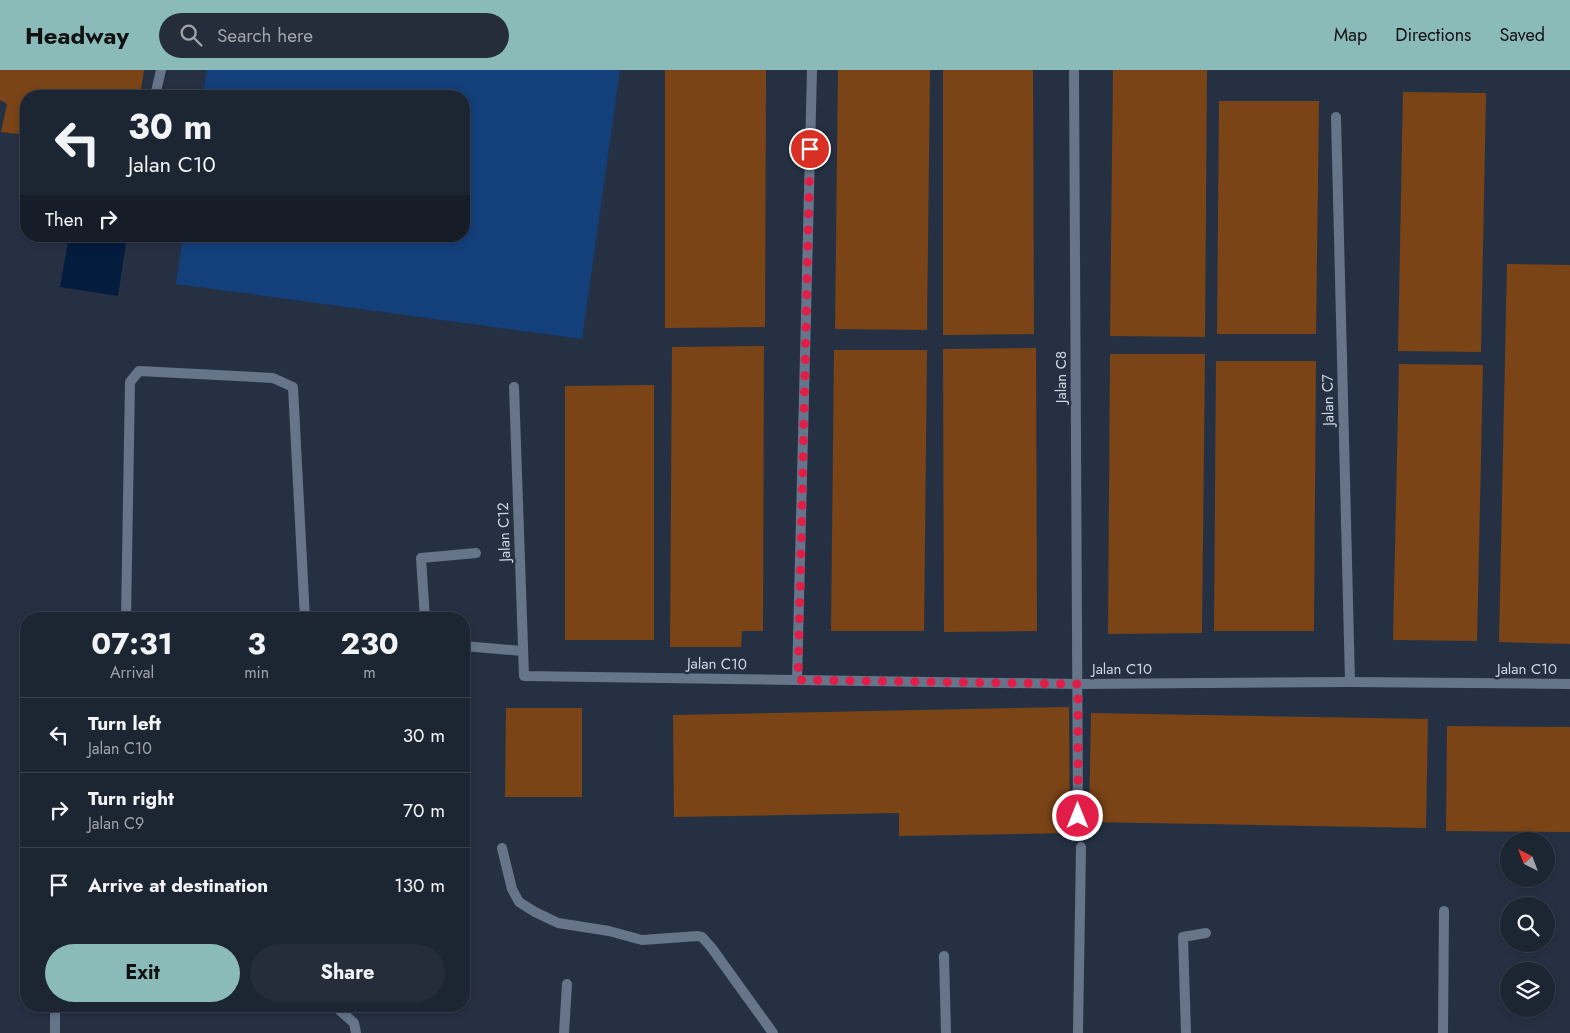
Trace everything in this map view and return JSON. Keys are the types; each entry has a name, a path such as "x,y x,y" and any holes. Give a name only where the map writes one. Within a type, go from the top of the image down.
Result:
{"street":[{"path":"156,90 161,70"},
{"path":"798,680 812,70"},
{"name":"Jalan C8","path":"1074,70 1078,816"},
{"name":"Jalan C7","path":"1336,117 1350,682"},
{"path":"126,612 130,382 139,371 273,378 293,387 305,612"},
{"name":"Jalan C12","path":"514,387 524,676"},
{"path":"425,612 421,558 476,553"},
{"path":"470,647 523,651"},
{"name":"Jalan C10","path":"524,676 1078,684 1350,682 1570,684"},
{"path":"1078,1033 1081,847"},
{"path":"502,848 512,890 519,902 558,923 609,931 642,940 702,937 773,1033"},
{"path":"1443,1033 1444,911"},
{"path":"1186,1033 1183,937 1206,933"},
{"path":"944,956 946,1033"},
{"path":"564,1033 566,984"},
{"path":"55,1012 55,1033"},
{"path":"342,1012 354,1023 356,1033"}],"shaded area":[{"path":"207,70 620,70 582,339 176,284 182,242 470,242 470,90 204,90"},
{"path":"68,242 126,242 118,296 60,287"}],"building":[{"path":"0,70 144,70 141,90 20,90 20,134 1,132 7,104 0,100"},
{"path":"665,70 766,70 765,327 665,328"},
{"path":"838,70 930,70 927,330 835,329"},
{"path":"943,70 1033,70 1034,334 943,335"},
{"path":"1113,70 1207,70 1205,337 1110,336"},
{"path":"1403,92 1486,93 1481,352 1398,351"},
{"path":"1219,101 1319,101 1316,334 1217,334"},
{"path":"1507,264 1570,265 1570,644 1499,642"},
{"path":"764,346 763,631 742,631 741,647 670,647 672,347"},
{"path":"1036,348 1037,631 944,632 943,349"},
{"path":"834,350 927,350 924,631 831,631"},
{"path":"1110,354 1205,354 1202,633 1108,634"},
{"path":"1216,361 1316,361 1314,631 1214,631"},
{"path":"1399,364 1483,365 1477,641 1393,640"},
{"path":"654,385 654,640 565,640 565,386"},
{"path":"1069,707 1070,833 899,836 899,813 674,817 673,715"},
{"path":"506,708 582,708 582,797 505,797"},
{"path":"1091,713 1428,719 1426,828 1089,822"},
{"path":"1447,726 1570,727 1570,832 1446,831"}],"route":[{"path":"810,149 798,680 1078,684 1078,816"}]}
